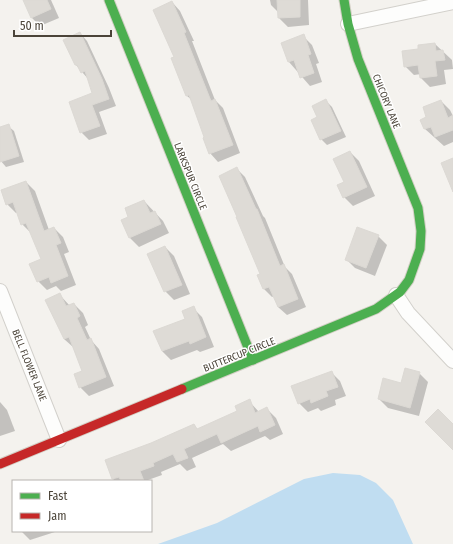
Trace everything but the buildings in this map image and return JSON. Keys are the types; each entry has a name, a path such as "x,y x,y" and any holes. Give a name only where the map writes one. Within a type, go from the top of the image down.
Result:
{"street":[{"name":"LARKSPUR CIRCLE","path":"109,0 253,360"},
{"name":"CHICORY LANE","path":"344,0 348,24 358,59 418,208"},
{"path":"348,24 453,2"},
{"name":"BUTTERCUP CIRCLE","path":"0,464 376,310 400,292 409,280 420,249 421,230 418,208"},
{"name":"BELL FLOWER LANE","path":"0,291 60,440"},
{"path":"396,295 408,313 453,361"}],"water":[{"path":"333,473 360,475 376,483 393,500 413,544 158,544 217,523 304,479"}],"traffic: fast":[{"path":"109,0 253,360"},
{"path":"182,389 376,309 400,292 409,280 420,249 421,231 418,208 358,59 348,24 344,0"}],"traffic: jam":[{"path":"0,464 182,389"}]}
